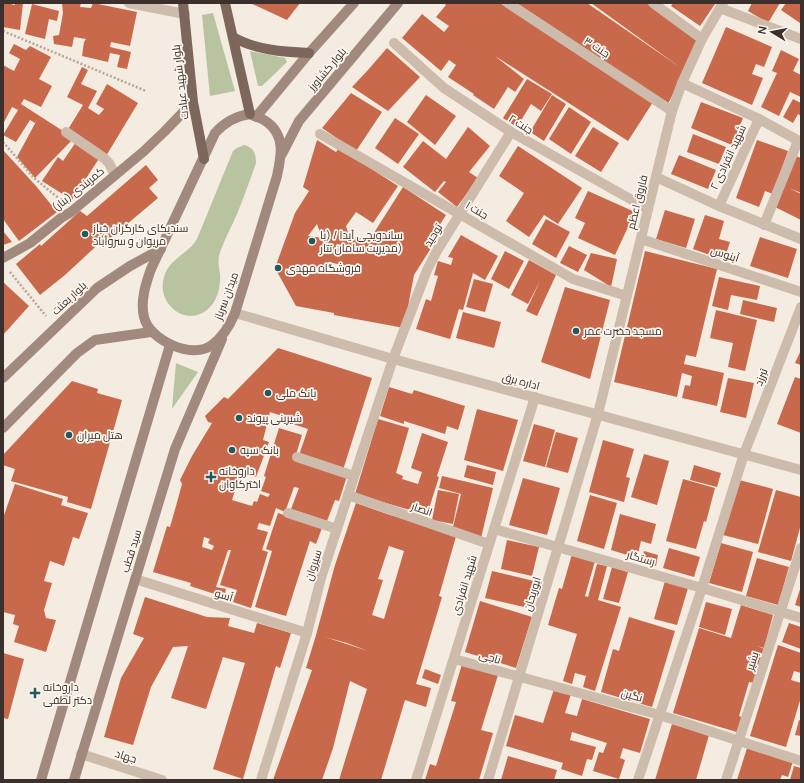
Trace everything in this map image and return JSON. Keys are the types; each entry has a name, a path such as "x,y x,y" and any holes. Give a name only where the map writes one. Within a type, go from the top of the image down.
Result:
{"main road":[{"name":"بلوار شهید عبادت","path":"183,3 193,102 204,159"},
{"path":"225,3 253,115"},
{"path":"233,37 256,46 272,50 309,53"}],"street":[{"path":"129,3 185,14"},
{"path":"3,428 77,353 87,345 95,340 151,332 144,317 143,301 146,284 151,269 215,133 221,126 240,115 253,115 354,3"},
{"name":"بلوار کشاورز","path":"281,156 299,121 398,3"},
{"name":"جنت ۳","path":"508,3 672,111"},
{"path":"653,3 702,39"},
{"path":"721,6 801,39"},
{"name":"فاروق اعظم","path":"598,414 672,111 682,83 702,39 721,6"},
{"name":"جنت ۲","path":"394,43 444,88 511,132 648,209"},
{"name":"شهید انفرادی ۲","path":"682,83 759,119 800,142"},
{"name":"کمربندی (بنار)","path":"3,258 30,244 61,218 71,212 143,152 193,102"},
{"name":"میدان سرباز","path":"151,332 170,345 185,350 200,350 212,346 224,334 230,324 235,313 281,156 281,145 276,131 266,121 253,115"},
{"name":"شهید انفرادی ۲","path":"719,206 759,119"},
{"path":"66,132 104,158 109,163 115,175"},
{"name":"توحید","path":"393,359 427,270 438,249 511,132"},
{"name":"جنت ۱","path":"320,134 573,278 627,296"},
{"path":"764,225 800,142"},
{"path":"656,177 719,206 801,239"},
{"name":"آبنوس","path":"641,239 801,292"},
{"name":"بلوار بعثت","path":"3,378 97,288 130,266 161,249"},
{"name":"تبرزد","path":"638,780 702,588 744,454 798,324 801,307"},
{"name":"اداره برق","path":"235,313 393,359 801,470"},
{"name":"سید قطب","path":"74,780 175,449 224,334"},
{"name":"سید قطب","path":"41,780 170,345"},
{"name":"سیروان","path":"261,780 307,633 321,578 393,359"},
{"name":"شهید انفرادی","path":"416,780 535,397"},
{"name":"ابوریحان","path":"488,780 598,414"},
{"path":"297,457 354,476"},
{"name":"انصار","path":"348,495 489,544"},
{"path":"288,512 337,529"},
{"name":"رستگار","path":"494,529 702,588 801,618"},
{"name":"بشیر","path":"726,780 801,548"},
{"name":"آسو","path":"135,579 307,633"},
{"name":"ناجی","path":"454,659 519,677"},
{"name":"نگین","path":"519,677 660,715 739,740"},
{"path":"739,740 801,761"},
{"name":"جهاد","path":"81,754 162,780"}],"path":[{"path":"3,31 146,91"},
{"path":"3,142 34,178 57,196 71,212"},
{"path":"8,269 55,327"}],"green space":[{"path":"213,13 235,91 210,96 202,15"},
{"path":"250,51 285,58 287,62 262,86 258,86"},
{"path":"244,145 250,147 254,151 256,163 240,208 219,256 220,282 217,295 211,306 202,313 193,316 184,315 175,311 168,304 164,295 163,285 165,274 171,264 194,244 233,151"},
{"path":"176,363 198,372 172,409"}],"building":[{"path":"3,3 15,5 15,3 23,3 20,30 3,27"},
{"path":"62,3 81,3 80,7 91,8 93,3 137,12 130,46 111,42 110,47 131,52 127,69 117,67 120,55 110,53 108,62 82,56 84,42 86,39 74,37 72,47 54,44 53,36 59,35 63,13"},
{"path":"250,3 300,3 287,20"},
{"path":"443,3 500,3 653,102 628,141 495,56 524,79 515,92 508,87 494,109 448,77 456,65 449,60 441,71 402,38 422,14 444,32 449,26 436,17 446,5"},
{"path":"513,3 587,3 681,68 591,3 647,3 701,42 668,104"},
{"path":"673,3 715,4 700,26 671,6"},
{"path":"752,3 780,3 768,23 748,11"},
{"path":"786,3 801,3 800,23 781,10"},
{"path":"32,4 59,11 57,21 49,19 45,39 25,34"},
{"path":"726,27 772,47 764,67 756,64 752,74 763,78 752,105 702,83"},
{"path":"14,44 26,50 30,46 51,57 39,79 52,86 41,107 24,99 21,104 74,138 35,178 17,157 38,118 35,123 30,120 16,142 3,135 18,110 12,107 3,124 3,65 14,71 20,59 9,53"},
{"path":"387,48 420,77 388,111 352,87"},
{"path":"781,50 799,59 793,71 801,75 801,97 790,92 779,116 761,107 777,73 772,71"},
{"path":"82,67 88,70 81,84 97,91 88,108 99,115 104,109 96,104 107,84 138,103 106,156 67,131 83,105 67,97"},
{"path":"527,79 552,94 541,111 531,104 517,127 503,118"},
{"path":"351,93 382,112 356,151 322,128"},
{"path":"426,95 456,116 435,145 407,122"},
{"path":"552,95 566,104 544,141 530,132"},
{"path":"793,99 801,103 801,116 798,114 793,123 783,117"},
{"path":"701,102 743,118 732,145 691,128"},
{"path":"569,107 591,122 571,154 549,139"},
{"path":"395,118 419,134 398,164 375,148"},
{"path":"468,127 490,146 469,172 478,178 457,207 438,192 446,182 444,181 435,192 403,167 423,141 446,159"},
{"path":"593,127 619,143 601,172 575,156"},
{"path":"693,134 726,147 719,164 687,152"},
{"path":"317,140 336,152 339,148 398,186 373,223 356,212 346,226 349,236 382,243 372,236 403,187 446,215 439,226 443,229 414,275 404,328 334,315 334,313 296,306 275,268 295,213 309,191 303,187","holes":["317,224 322,238 308,236","328,262 343,265 342,275 327,272"]},
{"path":"757,140 788,151 773,194 765,191 759,207 736,198"},
{"path":"76,142 100,157 72,200 42,181 58,157 63,161"},
{"path":"518,146 582,188 558,224 544,215 529,237 506,221 524,193 499,176"},
{"path":"3,150 36,186 57,212 19,241 3,219"},
{"path":"679,155 716,170 708,189 671,174"},
{"path":"796,156 801,158 801,193 789,188 801,194 801,220 775,207"},
{"path":"146,165 158,180 149,188 158,198 107,241 105,238 65,275 40,295 16,264 40,244 41,246 80,211 87,216"},
{"path":"588,191 635,212 615,255 578,238 585,223 575,218"},
{"path":"665,210 695,219 686,248 656,239"},
{"path":"705,215 724,221 719,239 730,242 724,260 693,249"},
{"path":"546,219 570,232 556,258 532,244"},
{"path":"3,231 12,242 3,245"},
{"path":"461,235 498,256 485,280 473,273 463,310 459,309 450,339 416,329 426,299 431,301 438,276 434,275 438,261 451,265 453,258 448,257"},
{"path":"760,237 797,249 788,278 750,266"},
{"path":"569,246 587,255 578,272 560,263"},
{"path":"505,251 524,261 509,289 491,279"},
{"path":"645,251 717,269 696,357 686,355 684,364 724,373 717,406 682,398 685,385 690,386 692,376 682,373 677,397 614,382"},
{"path":"591,253 617,259 611,287 584,270"},
{"path":"529,260 556,275 537,316 526,311 540,281 528,304 511,295"},
{"path":"719,277 760,286 757,300 731,295 728,310 712,306"},
{"path":"474,279 493,284 485,312 466,307"},
{"path":"3,282 29,306 3,335"},
{"name":"مسجد حضرت عمر","path":"565,287 610,300 590,379 541,362"},
{"path":"743,300 777,308 774,322 740,314"},
{"path":"716,310 757,320 745,371 728,367 733,343 710,338"},
{"path":"463,312 501,322 494,348 456,338"},
{"path":"278,348 372,378 343,470 299,455 308,429 284,421 285,417 270,412 263,440 269,442 256,477 241,472 232,500 252,506 254,501 257,502 260,494 268,497 270,494 261,491 266,477 264,476 279,428 302,435 295,458 347,476 339,501 335,500 327,521 291,509 299,488 294,487 285,512 276,508 270,526 259,523 257,529 268,532 262,550 268,552 251,608 233,602 237,590 220,585 231,550 228,550 216,587 226,589 224,597 190,586 191,583 153,572 167,526 170,527 182,484 180,480 192,456 212,423 208,422 205,416 224,397 228,399","holes":["204,537 210,539 208,543 214,546 212,550 202,547"]},
{"path":"801,350 801,365 795,363"},
{"path":"795,377 801,379 801,433 777,424"},
{"path":"728,378 754,383 746,418 720,412"},
{"path":"72,381 98,389 97,393 122,400 91,509 67,502 68,497 11,481 15,469 3,465 3,455"},
{"path":"389,387 412,394 414,390 465,406 458,430 447,426 445,434 404,421 404,424 380,416"},
{"path":"477,409 518,420 503,471 464,460"},
{"path":"378,419 409,428 396,473 403,476 402,479 418,484 422,472 411,468 422,433 448,442 427,515 355,494"},
{"path":"534,424 555,430 545,467 523,461"},
{"path":"556,432 578,438 568,473 546,467"},
{"path":"603,440 634,449 626,477 630,478 624,502 589,492"},
{"path":"644,454 669,461 657,505 631,497"},
{"path":"467,465 496,472 493,485 464,477"},
{"path":"694,465 721,473 717,487 690,480"},
{"path":"442,476 493,488 481,538 452,531 461,494 439,488"},
{"path":"523,478 560,488 547,535 509,525"},
{"path":"683,479 715,488 706,522 704,521 696,549 666,541"},
{"path":"739,480 773,489 758,544 723,535"},
{"path":"15,484 63,499 61,505 88,513 79,539 73,537 64,566 50,561 44,581 52,583 44,610 46,618 56,620 46,652 14,642 19,626 13,624 15,615 3,612 3,518"},
{"path":"438,490 459,494 453,524 432,520"},
{"path":"776,490 801,497 801,524 791,561 758,552"},
{"path":"590,495 617,503 604,549 577,541"},
{"path":"356,503 390,515 457,533 439,596 442,597 416,684 431,688 426,707 405,700 381,780 339,780 367,689 350,681 333,748 322,780 273,780 312,670 306,668 335,565","holes":["389,546 404,551 384,619 372,615 383,580 378,579","325,637 347,643 368,651"]},
{"path":"278,513 322,528 316,544 310,541 286,616 255,607 272,551 266,549"},
{"path":"620,514 656,524 651,544 641,541 637,558 611,550"},
{"path":"507,540 539,547 532,576 501,569"},
{"path":"721,543 753,552 742,592 709,583"},
{"path":"669,548 700,557 694,577 663,568"},
{"path":"644,551 658,555 656,566 641,562"},
{"path":"572,554 595,561 585,596 588,597 597,564 607,566 598,600 621,607 595,691 583,687 586,676 575,673 572,684 563,681 577,634 548,625 559,588 562,589"},
{"path":"757,558 789,567 778,605 746,596"},
{"path":"612,567 628,572 619,603 603,599"},
{"path":"492,571 534,581 528,608 485,598"},
{"path":"665,581 688,588 677,625 654,619"},
{"path":"801,586 801,607 795,605"},
{"path":"145,597 207,617 230,618 228,626 254,633 257,623 291,633 280,668 276,666 243,779 213,769 245,663 223,657 206,709 171,698 188,646 173,647 151,687 133,745 104,737 121,678 144,638 133,634"},
{"path":"480,601 532,617 516,668 465,652"},
{"path":"706,602 732,609 725,635 699,627"},
{"path":"741,605 773,615 764,648 757,646 765,649 755,683 749,682 739,716 744,718 740,733 673,713 699,628 731,638"},
{"path":"629,617 675,631 652,707 601,692 613,649 619,651"},
{"path":"789,623 801,627 801,649 782,642"},
{"path":"778,645 801,653 801,673 794,671 791,680 801,683 801,697 786,747 750,736"},
{"path":"3,653 24,659 8,719 3,718"},
{"path":"462,664 498,675 481,730 493,733 479,780 425,780 430,764 436,766 456,702 451,701"},
{"path":"425,669 441,675 438,684 422,678"},
{"path":"554,689 571,694 565,713 577,716 582,699 650,719 640,753 623,748 620,758 625,760 619,779 593,771 599,752 603,753 607,743 572,732 570,740 596,747 592,760 587,759 582,776 561,769 563,763 506,746 515,715 543,723"},
{"path":"799,720 801,721 801,736 795,735"},
{"path":"672,724 709,735 696,780 655,780"},
{"path":"747,748 793,761 788,777 782,775 780,780 737,780"},
{"path":"508,756 557,770 554,780 501,780"},
{"path":"794,766 801,768 801,780 790,780"}],"place":[{"name":"سندیکای کارگران خباز مریوان و سروآباد","path":"85,234"},
{"name":"ساندویچی آیدا / (با مدیریت سامان تتار)","path":"312,241"},
{"name":"فروشگاه مهدی","path":"278,268"},
{"name":"مسجد حضرت عمر","path":"576,331"},
{"name":"بانک ملی","path":"268,393"},
{"name":"شیرینی پیوند","path":"239,418"},
{"name":"هتل میران","path":"69,435"},
{"name":"بانک سپه","path":"232,450"},
{"name":"داروخانه اخترکاوان","path":"211,477"},
{"name":"داروخانه دکتر لطفی","path":"35,693"}]}
